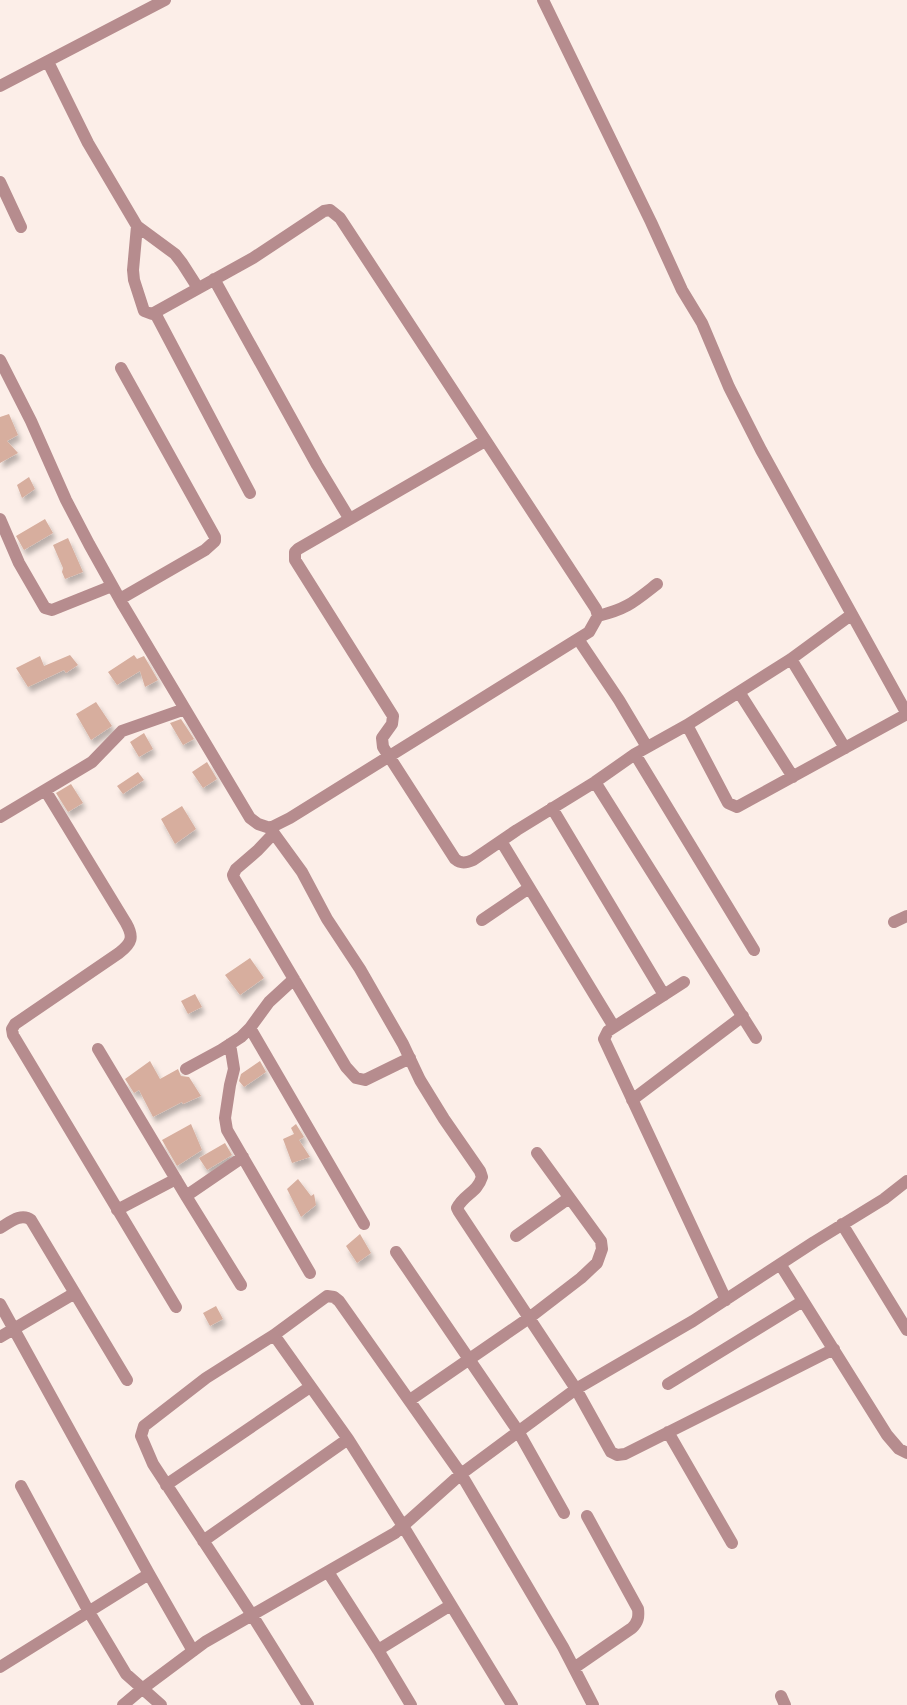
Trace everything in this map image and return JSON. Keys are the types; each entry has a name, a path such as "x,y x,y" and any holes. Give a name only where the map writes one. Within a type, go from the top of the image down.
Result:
{"street":[{"path":"543,0 682,290 702,323 729,387 851,615 907,714 737,807 728,803 687,725"},
{"path":"0,86 162,1"},
{"path":"48,62 88,143 137,226 175,254 198,288"},
{"path":"0,182 20,227"},
{"path":"137,226 134,248 134,280 144,310 149,314 155,313 253,258 324,211 330,210 334,212 350,233 596,609 598,616 589,632 272,830 258,850 236,869 233,875 346,1067 356,1078 366,1080 410,1058"},
{"path":"214,279 317,466 349,518"},
{"path":"155,313 250,493"},
{"path":"0,360 31,421 66,500 112,586 250,818 272,830 302,872 410,1058 420,1080 482,1177 475,1191 463,1199 457,1208 576,1388 611,1452 617,1455 625,1454 834,1349"},
{"path":"120,599 205,550 215,542 215,537 121,368"},
{"path":"485,441 349,518 298,549 294,556 393,716 392,724 382,738 383,747 455,859 460,863 467,863 595,782 635,754 687,725 791,659 851,615"},
{"path":"0,519 19,563 45,608 52,610 112,586"},
{"path":"598,616 630,606 658,584"},
{"path":"578,639 619,700 647,747"},
{"path":"791,659 845,748"},
{"path":"739,692 793,777"},
{"path":"0,817 92,762 122,731 185,709"},
{"path":"635,754 754,950"},
{"path":"595,782 756,1038"},
{"path":"45,790 126,923 131,932 131,937 125,949 15,1024 12,1029 13,1035 176,1307"},
{"path":"552,808 664,995"},
{"path":"500,841 614,1027"},
{"path":"482,920 529,888"},
{"path":"894,922 907,916"},
{"path":"186,1069 230,1044 250,1028 269,1002 294,979"},
{"path":"684,982 608,1031 604,1039 726,1300"},
{"path":"632,1100 743,1016"},
{"path":"250,1028 364,1224"},
{"path":"230,1044 234,1069 230,1085 227,1130 310,1273"},
{"path":"98,1049 241,1285"},
{"path":"410,1400 529,1318 596,1263 602,1249 601,1241 537,1152"},
{"path":"186,1196 243,1158"},
{"path":"117,1210 176,1179"},
{"path":"123,1705 205,1642 394,1533 462,1474 576,1388 693,1321 842,1224 905,1187"},
{"path":"516,1236 570,1198"},
{"path":"0,1228 22,1216 31,1220 127,1380"},
{"path":"842,1224 907,1330"},
{"path":"396,1252 518,1431 564,1513"},
{"path":"780,1264 887,1435 899,1449 907,1453"},
{"path":"0,1337 75,1293"},
{"path":"308,1705 252,1615 166,1485 144,1447 141,1436 144,1426 206,1378 274,1335 327,1296 334,1296 346,1310 462,1474 574,1668 593,1705"},
{"path":"668,1384 803,1302"},
{"path":"0,1304 193,1651"},
{"path":"274,1335 348,1439 512,1705"},
{"path":"166,1485 310,1387"},
{"path":"668,1432 732,1543"},
{"path":"203,1541 348,1439"},
{"path":"22,1486 89,1612 126,1674 161,1705"},
{"path":"574,1668 632,1628 639,1616 638,1609 587,1516"},
{"path":"328,1572 411,1705"},
{"path":"0,1667 149,1574"},
{"path":"378,1650 451,1605"}],"building":[{"path":"9,414 18,435 7,441 18,453 0,463 0,417"},
{"path":"29,477 35,489 22,498 17,485"},
{"path":"45,519 53,533 24,550 16,536"},
{"path":"68,538 83,572 65,579 62,572 63,568 53,545"},
{"path":"70,655 78,665 66,673 64,670 28,687 16,668 40,656 44,666"},
{"path":"134,655 137,659 144,656 158,680 145,687 140,671 117,685 108,672"},
{"path":"96,702 112,726 91,740 76,714"},
{"path":"181,719 194,739 183,745 170,723"},
{"path":"144,733 153,749 139,757 130,742"},
{"path":"207,762 217,779 203,788 192,772"},
{"path":"138,772 144,780 123,794 117,786"},
{"path":"71,784 83,803 68,812 56,793"},
{"path":"182,806 196,829 175,844 161,819"},
{"path":"250,958 264,978 240,995 225,975"},
{"path":"195,994 202,1007 188,1014 181,1001"},
{"path":"150,1061 160,1079 178,1069 181,1076 189,1077 201,1096 183,1104 182,1102 153,1117 139,1090 134,1093 125,1079"},
{"path":"260,1061 266,1072 244,1087 239,1081 241,1074"},
{"path":"191,1124 202,1150 177,1166 162,1140"},
{"path":"296,1124 304,1137 299,1140 310,1157 292,1163 283,1139 294,1134 291,1128"},
{"path":"225,1143 232,1155 207,1170 199,1158"},
{"path":"298,1179 311,1196 314,1194 316,1205 301,1217 287,1189"},
{"path":"360,1234 371,1253 357,1263 346,1246"},
{"path":"216,1306 223,1319 210,1326 203,1313"}]}
